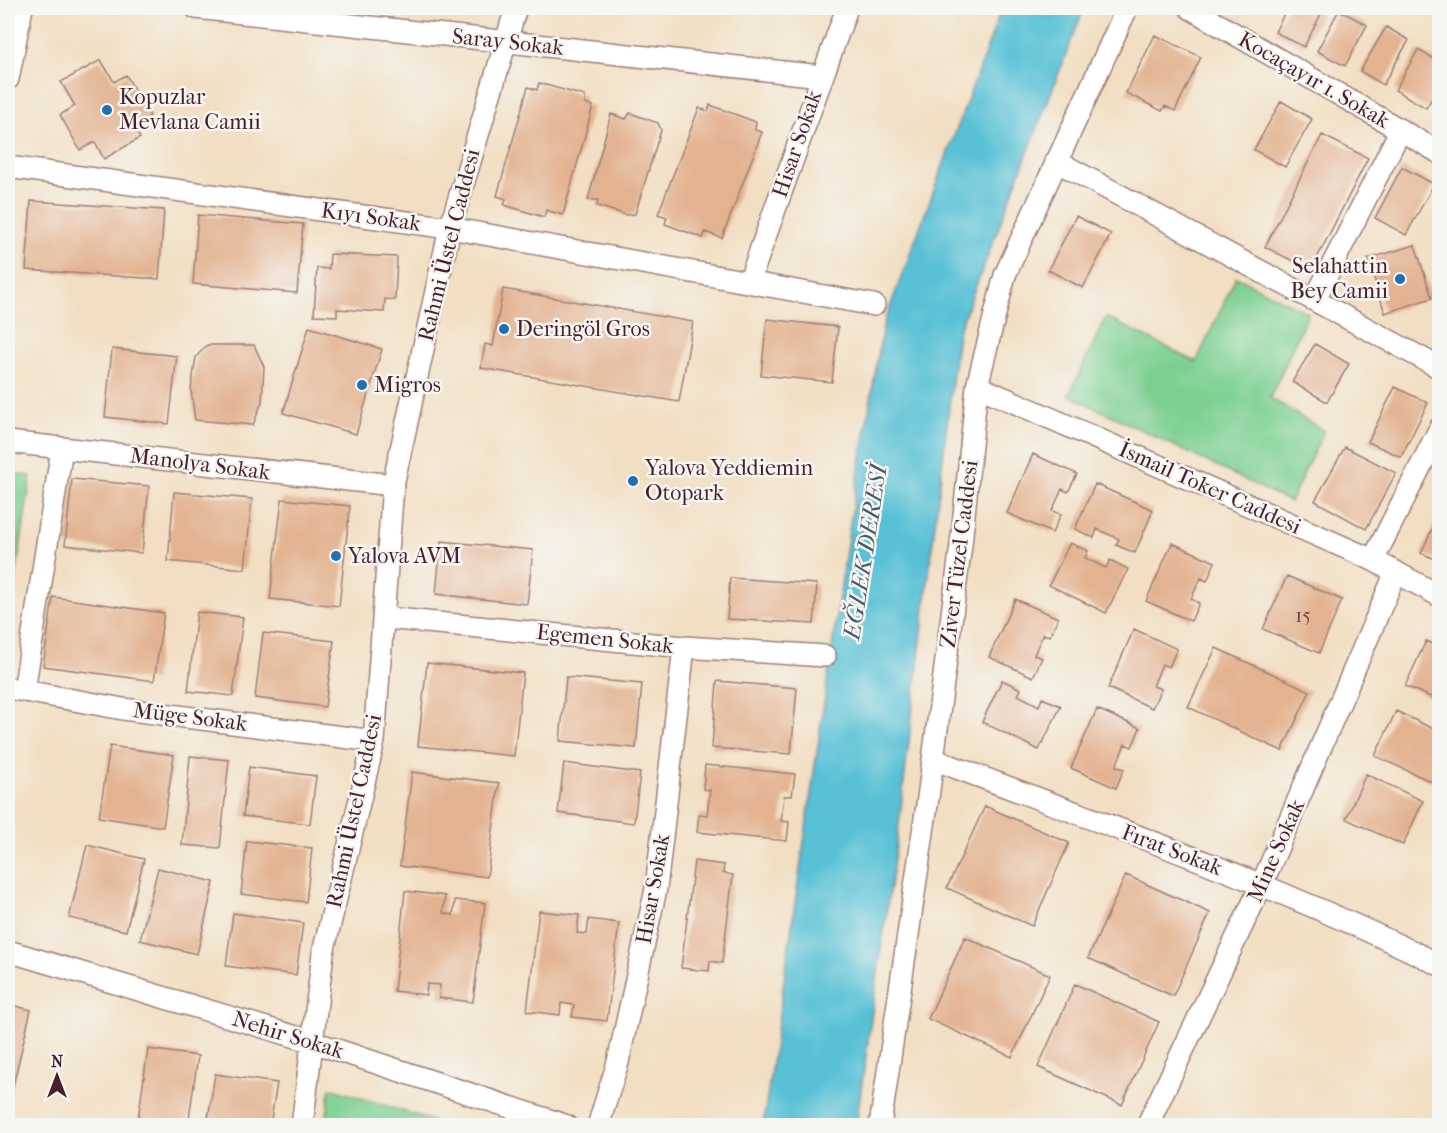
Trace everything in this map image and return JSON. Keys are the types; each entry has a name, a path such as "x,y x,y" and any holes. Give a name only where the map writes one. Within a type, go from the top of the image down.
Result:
{"street":[{"path":"8,79 22,8"},
{"name":"Saray Sokak","path":"196,8 271,11 505,41 821,76"},
{"name":"Rahmi Üstel Caddesi","path":"302,1125 323,953 374,741 385,618 393,485 450,228 516,8"},
{"name":"Hisar Sokak","path":"749,282 847,8"},
{"name":"Ziver Tüzel Caddesi","path":"880,1125 933,759 961,545 977,386 1005,275 1127,8"},
{"name":"Kocaçayır 1. Sokak","path":"1190,8 1440,153"},
{"path":"1315,299 1401,131"},
{"path":"1056,161 1440,368"},
{"name":"Kıyı Sokak","path":"8,167 450,228 874,305"},
{"name":"İsmail Toker Caddesi","path":"977,386 1373,560 1440,596"},
{"path":"1373,560 1440,428"},
{"name":"Manolya Sokak","path":"8,442 393,485"},
{"path":"16,689 62,448"},
{"name":"Mine Sokak","path":"1147,1125 1262,884 1396,572"},
{"name":"Egemen Sokak","path":"385,618 684,647 825,656"},
{"name":"Hisar Sokak","path":"598,1125 618,1062 656,889 684,647"},
{"name":"Müge Sokak","path":"16,689 123,709 374,741"},
{"name":"Fırat Sokak","path":"933,759 1262,884 1364,928 1440,965"},
{"name":"Nehir Sokak","path":"8,951 313,1042 567,1125"}],"green space":[{"path":"1236,277 1308,313 1270,398 1324,431 1290,502 1069,395 1106,317 1196,362"},
{"path":"8,473 31,476 8,627"},
{"path":"330,1088 446,1125 326,1125"}],"water":[{"name":"EĞLEK DERESİ","path":"1002,8 1084,8 958,332 899,824 856,1125 763,1126 849,530 883,326"}],"building":[{"path":"1287,8 1324,8 1304,47 1275,32"},
{"path":"1339,10 1367,25 1345,66 1317,51"},
{"path":"1386,27 1409,40 1383,85 1360,71"},
{"path":"1155,35 1201,57 1175,111 1165,106 1162,111 1126,93"},
{"path":"1418,50 1440,62 1440,85 1426,108 1395,90"},
{"name":"Kopuzlar Mevlana Camii","path":"101,60 114,82 126,75 150,116 133,126 140,138 104,159 95,142 80,150 60,115 75,106 61,82"},
{"path":"539,83 585,96 585,104 593,106 563,215 546,210 544,217 504,205 506,199 497,196 528,87 537,90"},
{"path":"1281,101 1312,119 1285,167 1254,150"},
{"path":"710,105 756,122 755,130 762,132 722,238 705,232 703,238 665,224 667,217 658,214 699,108 708,111"},
{"path":"630,113 658,123 661,130 635,214 626,215 597,206 598,200 588,200 611,114 626,119"},
{"path":"1322,135 1368,158 1311,270 1265,247"},
{"path":"1402,167 1434,184 1406,235 1375,218"},
{"path":"31,201 164,210 159,279 26,270"},
{"path":"198,215 303,224 297,293 193,284"},
{"path":"1076,216 1111,234 1083,288 1048,270"},
{"name":"Selahattin Bey Camii","path":"1415,245 1432,298 1385,313 1368,259"},
{"path":"330,254 397,257 395,300 385,299 384,312 337,309 337,316 314,315 317,268 329,269"},
{"path":"503,289 693,322 679,402 481,368 485,344 493,346"},
{"path":"767,319 838,327 832,382 761,375"},
{"path":"309,327 382,349 356,434 283,413"},
{"path":"1315,344 1349,364 1327,402 1292,382"},
{"path":"207,345 254,345 264,367 262,402 253,425 195,420 191,390 196,357"},
{"path":"112,349 177,356 169,424 105,417"},
{"path":"1395,387 1428,403 1401,457 1368,442"},
{"path":"1345,447 1396,473 1366,529 1315,501"},
{"path":"1033,454 1077,474 1068,492 1062,489 1052,511 1061,514 1052,533 1007,513"},
{"path":"72,479 149,486 142,553 65,545"},
{"path":"1095,484 1153,510 1135,553 1116,545 1119,539 1097,529 1094,538 1075,529"},
{"path":"174,492 252,499 245,569 168,561"},
{"path":"282,499 350,506 339,606 270,599"},
{"path":"1440,512 1440,561 1421,553"},
{"path":"441,541 533,550 527,604 436,594"},
{"path":"1070,543 1088,551 1085,558 1106,568 1110,560 1128,569 1106,613 1049,585"},
{"path":"1172,543 1215,562 1207,581 1201,578 1191,599 1199,603 1191,621 1146,601"},
{"path":"1287,576 1342,600 1319,653 1263,629"},
{"path":"730,578 817,584 814,624 727,619"},
{"path":"53,597 164,613 154,681 43,666"},
{"path":"1015,599 1058,618 1050,636 1043,634 1034,655 1042,658 1033,677 989,657"},
{"path":"197,612 243,617 233,696 188,691"},
{"path":"1134,629 1177,649 1169,667 1162,664 1153,686 1161,689 1152,708 1108,688"},
{"path":"263,633 334,641 325,707 255,698"},
{"path":"1426,641 1440,647 1440,701 1405,686"},
{"path":"1216,648 1310,691 1282,751 1188,707"},
{"path":"427,663 523,673 514,756 418,746"},
{"path":"566,677 642,684 636,748 560,741"},
{"path":"1002,680 1021,689 1018,695 1039,706 1042,698 1061,706 1039,750 982,722"},
{"path":"717,681 797,688 791,754 712,748"},
{"path":"1097,709 1140,728 1132,747 1125,744 1116,766 1124,769 1116,788 1071,768"},
{"path":"1396,711 1440,732 1440,765 1432,782 1375,756"},
{"path":"110,746 174,755 163,827 99,817"},
{"path":"190,756 229,760 220,848 182,845"},
{"path":"564,763 640,773 634,823 558,813"},
{"path":"705,765 795,774 792,796 784,796 781,821 789,822 787,841 697,832 699,814 707,815 710,790 703,789"},
{"path":"249,767 316,776 310,824 243,816"},
{"path":"412,772 499,783 487,877 400,866"},
{"path":"1366,774 1423,801 1403,845 1346,819"},
{"path":"985,806 1069,843 1032,926 947,888"},
{"path":"247,841 312,848 306,902 241,894"},
{"path":"87,845 144,859 126,931 69,918"},
{"path":"694,861 724,865 723,873 733,875 722,963 710,961 709,971 681,968"},
{"path":"158,868 214,882 197,954 140,940"},
{"path":"1126,875 1210,913 1173,996 1088,958"},
{"path":"405,891 445,896 443,913 453,915 455,900 485,903 473,1002 439,998 440,985 427,984 426,995 394,991"},
{"path":"539,911 579,915 577,933 587,934 589,919 619,923 607,1021 572,1017 574,1005 561,1003 560,1015 527,1011"},
{"path":"233,913 303,923 296,975 226,966"},
{"path":"965,937 1050,975 1012,1057 928,1019"},
{"path":"1075,984 1159,1022 1122,1105 1038,1067"},
{"path":"8,1004 31,1010 12,1090 8,1089"},
{"path":"148,1049 198,1056 188,1126 137,1126"},
{"path":"215,1074 277,1083 270,1126 207,1126"}],"place":[{"name":"Kopuzlar Mevlana Camii","path":"107,110"},
{"name":"Selahattin Bey Camii","path":"1400,279"},
{"name":"Deringöl Gros","path":"504,329"},
{"name":"Migros","path":"362,385"},
{"name":"Yalova Yeddiemin Otopark","path":"633,481"},
{"name":"Yalova AVM","path":"336,556"}]}
